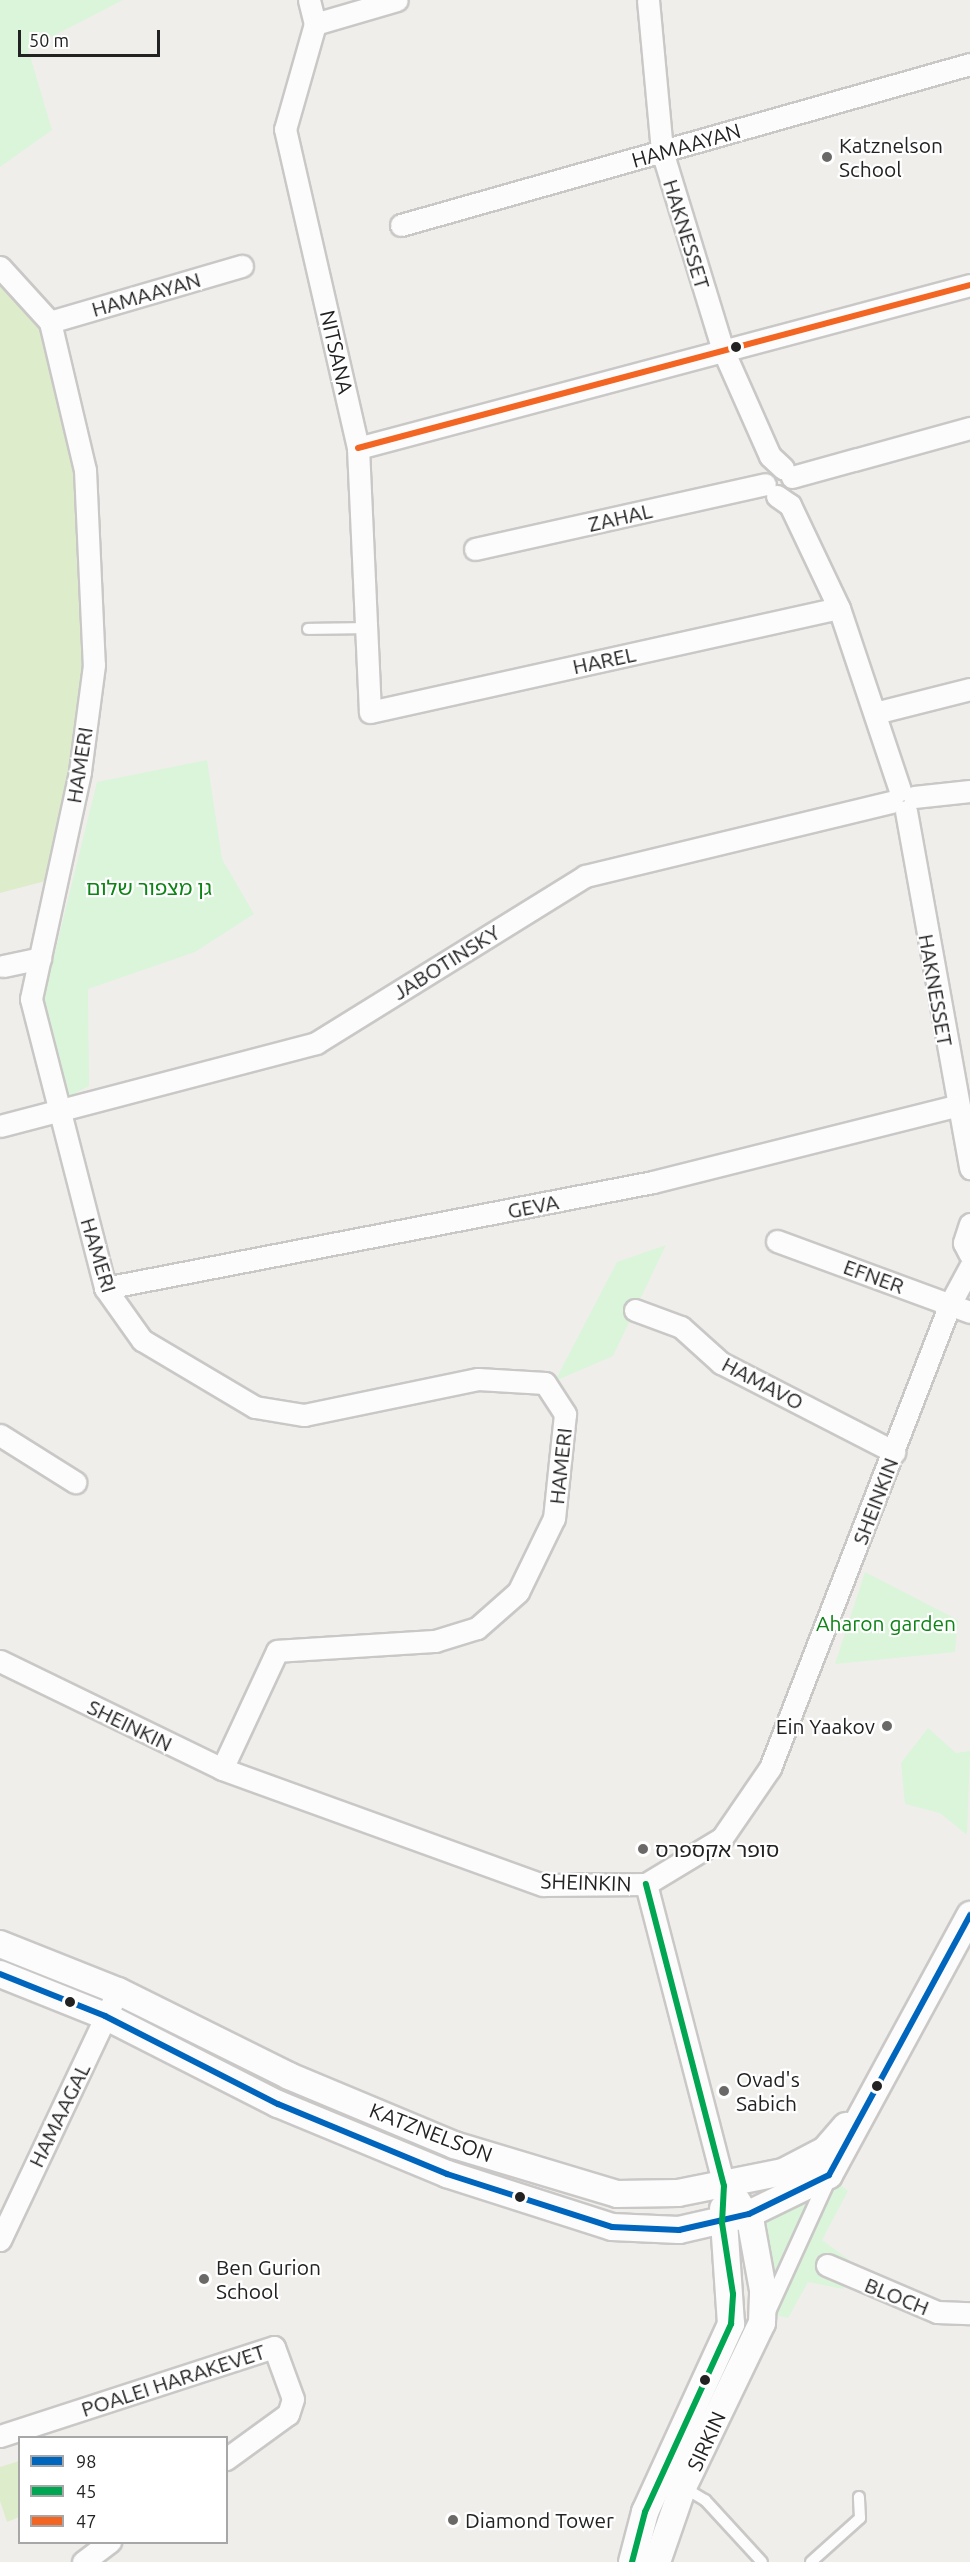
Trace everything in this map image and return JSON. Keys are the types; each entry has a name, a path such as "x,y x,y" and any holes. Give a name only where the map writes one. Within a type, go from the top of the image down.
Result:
{"street":[{"name":"NITSANA","path":"309,0 315,24 285,129 358,448 370,712"},
{"path":"315,24 397,0"},
{"name":"HAKNESSET","path":"648,0 662,151 723,350 779,481 839,608 903,800 956,1106 970,1168"},
{"name":"HAMAAYAN","path":"401,225 970,64"},
{"name":"HAMAAYAN","path":"50,322 242,266"},
{"name":"HAMERI","path":"0,267 50,322 85,470 94,666 80,772 31,999 105,1287 142,1340 255,1407 303,1415 478,1379 545,1383 565,1414 554,1518 518,1592 477,1628 435,1641 277,1651 222,1770"},
{"path":"358,448 970,285"},
{"name":"ZAHAL","path":"475,549 779,481 970,429"},
{"name":"HAREL","path":"370,712 839,608"},
{"path":"875,713 970,689"},
{"name":"JABOTINSKY","path":"0,1126 316,1042 585,876 903,800 970,791"},
{"path":"3,966 40,958"},
{"name":"GEVA","path":"105,1287 653,1182 956,1106"},
{"path":"970,1224 964,1243 970,1255"},
{"name":"EFNER","path":"777,1241 970,1312"},
{"name":"SHEINKIN","path":"0,1661 222,1770 543,1885 646,1884 722,1838 770,1768 950,1304 970,1267"},
{"name":"HAMAVO","path":"635,1310 681,1327 721,1362 894,1452"},
{"path":"0,1435 75,1482"},
{"name":"SIRKIN","path":"632,2562 645,2512 731,2324 733,2294 722,2223 724,2186 646,1884"},
{"name":"KATZNELSON","path":"0,1974 105,2016 278,2104 546,2209 612,2227 679,2230 722,2223 749,2214 829,2175 864,2106 970,1916"},
{"name":"KATZNELSON","path":"0,1944 118,1991 289,2076 454,2145 617,2194 724,2186 783,2172 825,2150 864,2106"},
{"name":"HAMAAGAL","path":"0,2240 118,1991"},
{"name":"SIRKIN","path":"657,2562 684,2487 829,2175"},
{"name":"SIRKIN","path":"724,2186 749,2214 763,2290 762,2323"},
{"name":"BLOCH","path":"827,2265 937,2312 970,2313"},
{"name":"POALEI HARAKEVET","path":"0,2436 274,2347 293,2399 288,2414 228,2457"},
{"path":"83,2562 107,2544"}],"lane":[{"path":"308,629 366,628"},
{"path":"684,2487 705,2500 762,2562"},
{"path":"811,2562 860,2518 860,2497"}],"green space":[{"path":"0,0 123,0 28,49 52,130 0,167"},
{"path":"0,267 50,322 85,470 94,665 57,878 0,893"},
{"name":"גן מצפור שלום","path":"207,760 222,859 254,914 195,952 88,989 89,1086 62,1100 43,1001 97,782"},
{"path":"666,1245 613,1356 555,1381 617,1262"},
{"name":"Aharon garden","path":"865,1572 958,1620 955,1652 835,1664"},
{"path":"928,1728 956,1753 970,1751 967,1835 940,1813 905,1804 901,1763"},
{"path":"829,2175 848,2191 822,2240 852,2262 843,2289 808,2282 788,2318 767,2313 749,2214"},
{"path":"18,2461 18,2517 7,2522 0,2501 0,2467"}],"transit line":[{"name":"47","path":"358,448 970,285"},
{"name":"45","path":"632,2562 645,2512 731,2324 733,2294 722,2223 724,2186 646,1884"},
{"name":"98","path":"0,1974 105,2016 278,2104 447,2174 612,2227 679,2230 749,2214 829,2175 970,1915"}],"place":[{"name":"Katznelson School","path":"827,157"},
{"name":"Ein Yaakov","path":"887,1726"},
{"name":"סופר אקספרס","path":"643,1849"},
{"name":"Ovad's Sabich","path":"724,2091"},
{"name":"Ben Gurion School","path":"204,2279"},
{"name":"Diamond Tower","path":"453,2520"}]}
